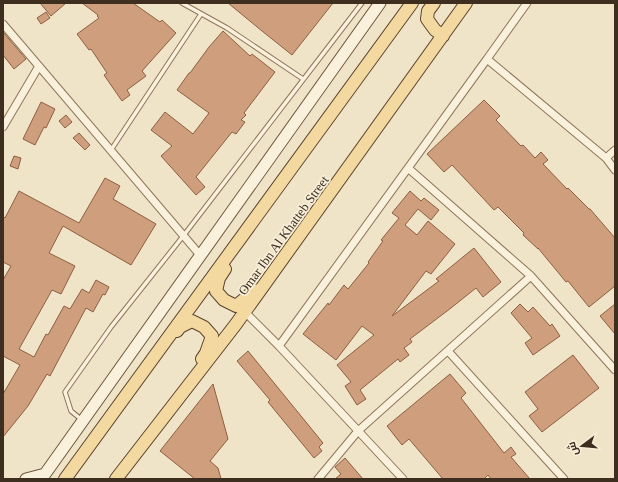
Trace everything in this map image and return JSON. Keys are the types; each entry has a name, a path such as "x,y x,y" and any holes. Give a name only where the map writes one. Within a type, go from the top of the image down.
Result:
{"main road":[{"path":"65,479 412,3"},
{"path":"434,3 428,11 427,19 435,30 443,36"},
{"name":"Omar Ibn Al Khatteb Street","path":"116,479 244,312 466,3"},
{"path":"250,226 220,278 216,291 224,300 236,306 247,297 291,247"},
{"path":"136,381 180,328 192,321 204,327 212,336 206,353 176,402"}],"street":[{"path":"26,479 45,474 380,3"},
{"path":"279,346 527,3"},
{"path":"3,24 200,255"},
{"path":"487,59 606,158 615,170"},
{"path":"3,127 39,66"},
{"path":"606,158 615,150"},
{"path":"408,168 531,276 615,370"},
{"path":"318,479 358,431 531,276"},
{"path":"244,312 279,346 403,479"},
{"path":"448,351 564,479"}],"lane":[{"path":"182,3 227,28 303,79"},
{"path":"83,420 71,411 66,392 111,327 184,235 362,3"},
{"path":"111,150 201,14"}],"building":[{"path":"40,3 66,3 51,16"},
{"path":"82,3 133,3 160,22 162,20 176,33 142,71 146,76 127,90 130,95 122,101 104,75 107,73 91,49 89,50 77,34 99,18 97,16 98,15"},
{"path":"228,3 333,3 292,55"},
{"path":"46,12 50,18 41,24 37,18"},
{"path":"223,31 250,56 252,54 275,72 244,113 246,115 241,120 245,122 236,134 232,132 196,177 205,187 196,195 161,156 172,146 151,130 165,112 193,134 209,113 177,90 209,47"},
{"path":"3,32 26,59 14,69 3,55"},
{"path":"484,100 500,116 496,120 521,146 523,145 535,158 541,152 548,160 543,164 567,189 568,188 590,209 615,238 615,286 589,307 538,248 523,235 524,233 498,207 494,210 452,165 444,172 427,154"},
{"path":"41,102 55,109 46,128 44,127 35,145 23,139"},
{"path":"66,115 72,122 65,128 59,121"},
{"path":"79,133 90,145 85,150 73,138"},
{"path":"14,156 21,158 18,169 10,166"},
{"path":"105,178 120,186 113,199 156,224 131,265 63,226 49,253 75,266 61,294 52,290 19,349 34,357 46,334 48,335 64,306 70,309 82,289 89,293 96,280 109,287 105,295 103,294 93,312 86,308 50,376 47,374 28,406 3,437 3,394 20,365 3,356 3,280 11,266 3,262 3,216 5,218 19,191 79,223"},
{"path":"410,191 421,201 424,198 439,210 431,220 418,209 405,225 417,235 428,221 455,244 431,274 426,271 392,316 439,281 436,279 474,248 501,282 483,297 476,288 410,339 412,342 404,348 409,355 400,362 398,359 360,390 366,399 357,405 345,386 351,382 337,365 374,335 362,326 336,360 303,334 328,303 329,305 344,285 348,289 369,263 368,262 383,241 381,240 399,218 392,213"},
{"path":"520,304 528,312 533,307 550,326 552,324 560,336 533,355 525,343 532,338 511,313"},
{"path":"615,304 615,334 600,316"},
{"path":"248,351 323,443 319,447 322,451 314,458 268,402 270,400 237,361"},
{"path":"573,355 599,388 542,432 529,416 538,409 525,392"},
{"path":"450,374 466,393 461,398 504,453 511,447 516,454 511,457 530,479 491,479 488,475 484,479 443,479 409,439 402,445 387,426"},
{"path":"213,384 228,439 210,461 218,468 221,479 195,479 160,451"},
{"path":"345,458 363,479 335,479 341,474 335,467"}]}
